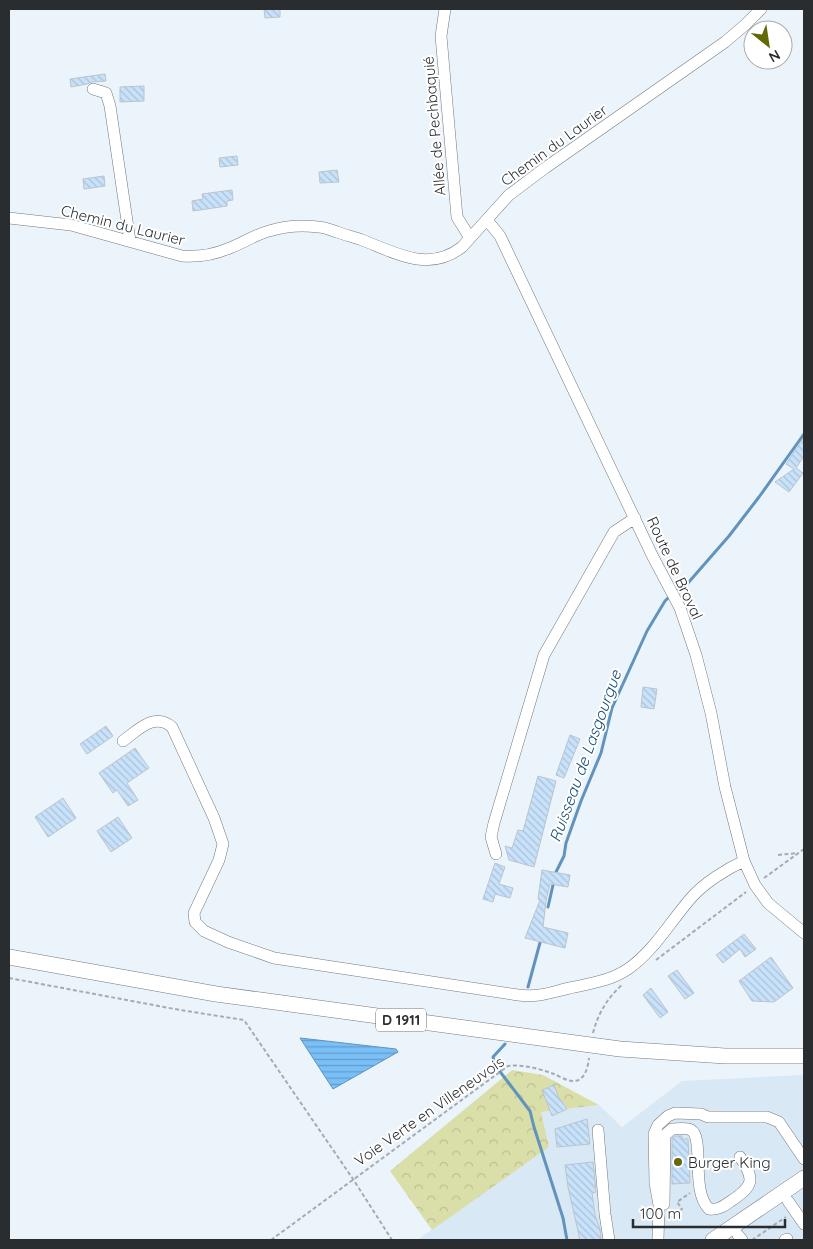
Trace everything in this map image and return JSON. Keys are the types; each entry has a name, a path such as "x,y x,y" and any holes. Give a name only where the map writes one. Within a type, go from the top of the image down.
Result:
{"main road":[{"name":"D 1911","path":"9,957 216,994 620,1049 725,1056 802,1055"},
{"path":"713,1240 804,1178"},
{"path":"740,1239 791,1206 804,1190"}],"street":[{"name":"Allée de Pechbaquié","path":"445,9 441,36 457,218 470,238"},
{"name":"Chemin du Laurier","path":"9,218 71,225 182,256 196,257 228,249 269,231 294,226 320,227 361,240 398,256 413,259 428,260 454,254 509,195 725,42 760,9"},
{"path":"93,89 106,93 110,106 130,241"},
{"name":"Route de Broval","path":"487,220 500,236 634,518 680,608 696,655 711,713 725,787 744,861 755,885 768,903 804,934"},
{"path":"496,854 491,837 494,823 544,655 614,532 634,518"},
{"path":"123,741 142,726 154,722 165,722 172,727 214,818 223,844 219,860 194,913 195,922 204,931 228,942 274,958 532,997 548,995 607,980 627,970 646,955 692,896 722,873 744,861"},
{"path":"661,1219 655,1183 654,1134 658,1125 668,1116 675,1113 702,1114 708,1117 767,1116 779,1122 804,1159"},
{"path":"658,1240 664,1206 666,1132 672,1129 689,1128 695,1133 698,1139 698,1173 701,1199 709,1209 721,1208 745,1192 749,1186 749,1170 740,1157"},
{"path":"598,1130 609,1240"},
{"path":"791,1206 804,1224"}],"path":[{"path":"653,962 804,849"},
{"path":"778,855 800,852"},
{"path":"9,978 244,1020 353,1179 392,1240"},
{"path":"592,1035 599,1015 610,996 621,986"},
{"name":"Voie Verte en Villeneuvois","path":"272,1240 506,1067 518,1065 548,1072 573,1081 580,1079 587,1070 590,1055"},
{"path":"661,1219 682,1209 677,1202 693,1191"},
{"path":"740,1239 791,1206"}],"shaded area":[{"path":"802,1075 804,1079 804,1240 417,1240 548,1147 541,1112 599,1105 622,1127 682,1081"}],"green space":[{"path":"512,1070 543,1075 599,1105 541,1112 549,1147 432,1230 390,1171"}],"water":[{"path":"300,1038 396,1049 398,1052 333,1089"}],"building":[{"path":"264,9 280,9 280,17 265,18"},
{"path":"105,74 106,81 71,87 70,79"},
{"path":"144,86 144,101 120,102 120,87"},
{"path":"237,156 238,165 220,167 219,158"},
{"path":"337,170 339,182 320,183 319,172"},
{"path":"104,176 105,186 84,189 83,179"},
{"path":"232,190 233,200 227,201 227,206 193,211 192,201 203,199 202,194"},
{"path":"804,437 804,456 796,468 803,473 789,492 775,482 794,469 786,464"},
{"path":"643,687 657,689 654,709 641,707"},
{"path":"106,726 113,736 87,754 80,744"},
{"path":"570,735 580,739 564,778 556,775"},
{"path":"135,748 149,768 127,783 138,800 128,806 117,790 113,793 99,773"},
{"path":"538,776 556,781 534,867 509,860 505,846 512,848 518,830 523,831"},
{"path":"63,798 76,818 48,837 35,817"},
{"path":"118,817 132,838 111,852 97,831"},
{"path":"495,863 505,867 499,884 513,888 510,898 495,894 493,902 483,899"},
{"path":"542,870 570,875 568,887 550,884 543,927 568,933 565,948 525,938 540,900 538,899"},
{"path":"744,934 756,949 745,957 740,949 723,963 716,955"},
{"path":"771,957 793,988 774,1002 752,1001 739,981"},
{"path":"677,970 694,993 685,999 668,976"},
{"path":"651,988 668,1012 660,1018 643,995"},
{"path":"554,1085 558,1096 567,1109 552,1116 542,1090"},
{"path":"587,1119 590,1144 557,1147 555,1129"},
{"name":"Burger King","path":"682,1136 682,1139 688,1139 690,1183 672,1184 672,1138"},
{"path":"593,1162 596,1192 592,1193 601,1240 580,1240 565,1165"}],"waterway":[{"name":"Ruisseau de Lasgourgue","path":"676,592 688,583 729,536 804,434"},
{"name":"Ruisseau de Lasgourgue","path":"556,872 564,856 566,843 581,801 601,753 612,708 647,631 669,597"},
{"name":"Ruisseau de Lasgourgue","path":"548,907 553,885"},
{"name":"Ruisseau de Lasgourgue","path":"528,987 541,939"},
{"name":"Ruisseau de Lasgourgue","path":"505,1044 493,1057 495,1065 530,1111 563,1218 567,1240"}],"place":[{"name":"Burger King","path":"678,1162"}]}
